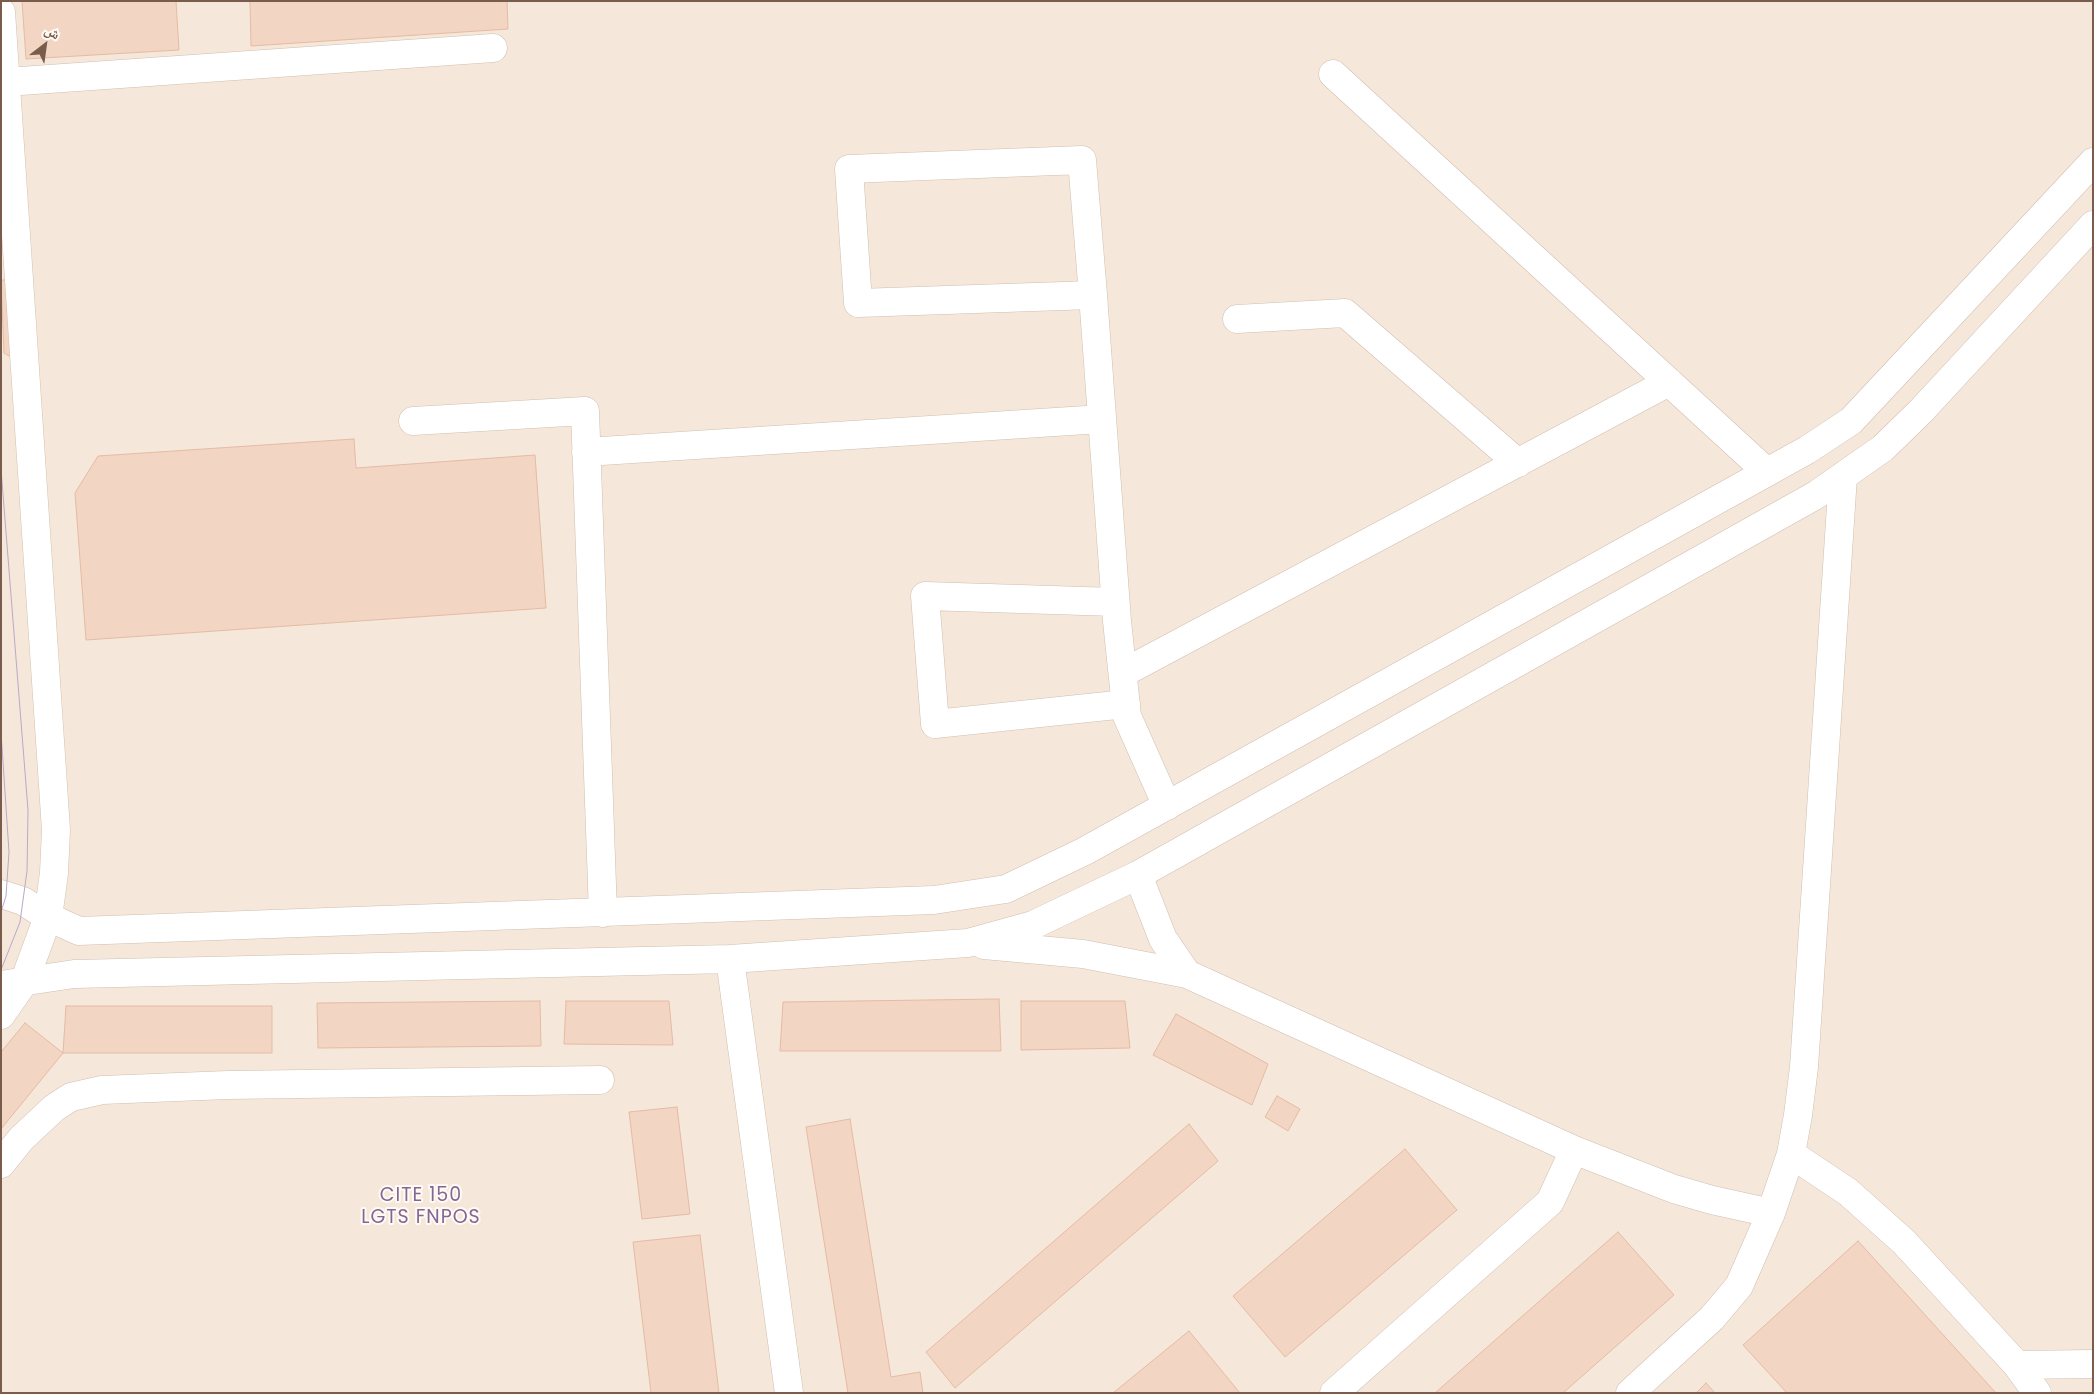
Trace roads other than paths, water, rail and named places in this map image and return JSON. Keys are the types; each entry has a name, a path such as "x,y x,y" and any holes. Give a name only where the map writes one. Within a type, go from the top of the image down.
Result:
{"street":[{"path":"1,12 56,830 54,873 48,916 13,984 1,1015"},
{"path":"6,82 494,48"},
{"path":"1333,74 1767,472"},
{"path":"1093,295 858,303 848,169 1082,160 1093,295 1115,602 1126,704 1128,716 1167,806"},
{"path":"1,894 23,902 79,931 934,900 1006,889 1085,852 1807,450 1852,420 2093,162"},
{"path":"968,943 1033,925 1138,875 1816,495 1883,448 1921,411 2093,225"},
{"path":"1237,319 1345,313 1518,463"},
{"path":"1123,674 1669,382"},
{"path":"413,421 584,412 603,913"},
{"path":"586,452 1102,419"},
{"path":"1630,1393 1712,1318 1739,1286 1771,1213 1791,1154 1804,1067 1843,476"},
{"path":"1115,602 925,596 935,724 1126,704"},
{"path":"1138,875 1163,939 1187,974"},
{"path":"13,984 74,974 730,959 968,943 1083,954 1187,974 1574,1150 1674,1189 1712,1200 1771,1213"},
{"path":"730,959 789,1393"},
{"path":"1,1164 21,1139 54,1108 71,1097 102,1090 228,1085 600,1080"},
{"path":"1334,1393 1550,1202 1574,1150"},
{"path":"1791,1154 1848,1192 1904,1242 2017,1365 2037,1393"},
{"path":"2017,1365 2093,1364"}],"tram line":[{"path":"1,469 28,810 27,871 20,922 1,970"},
{"path":"1,732 9,852 6,896 1,912"}],"district":[{"name":"CITE 150 LGTS FNPOS","path":"421,1207"}]}
